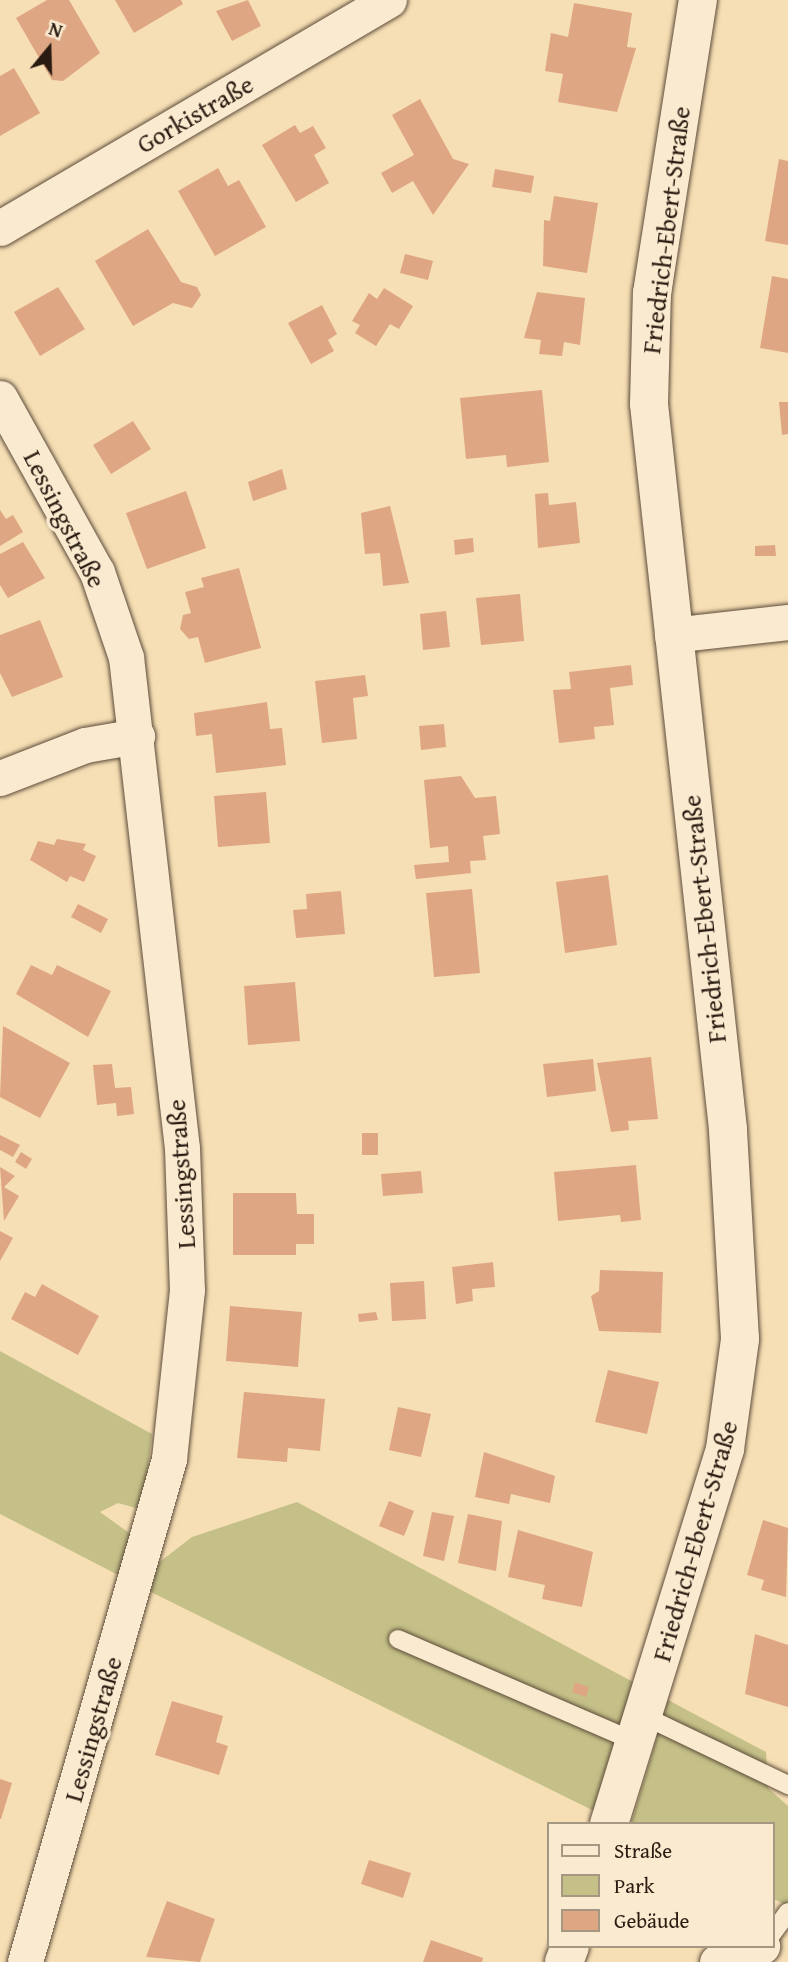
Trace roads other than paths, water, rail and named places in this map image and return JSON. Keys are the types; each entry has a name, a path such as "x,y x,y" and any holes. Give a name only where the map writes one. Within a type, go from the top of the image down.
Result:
{"street":[{"name":"Gorkistraße","path":"0,228 389,0"},
{"name":"Friedrich-Ebert-Straße","path":"610,1822 725,1449 740,1339 728,1129 672,635 647,352 698,0"},
{"name":"Lessingstraße","path":"0,398 97,572 126,657 182,1148 187,1290 182,1362 169,1459 25,1962"},
{"path":"672,635 788,622"},
{"path":"0,778 85,745 136,736"},
{"path":"717,1962 756,1948"}],"lane":[{"path":"398,1639 788,1785"},
{"path":"774,1931 788,1912"}]}
